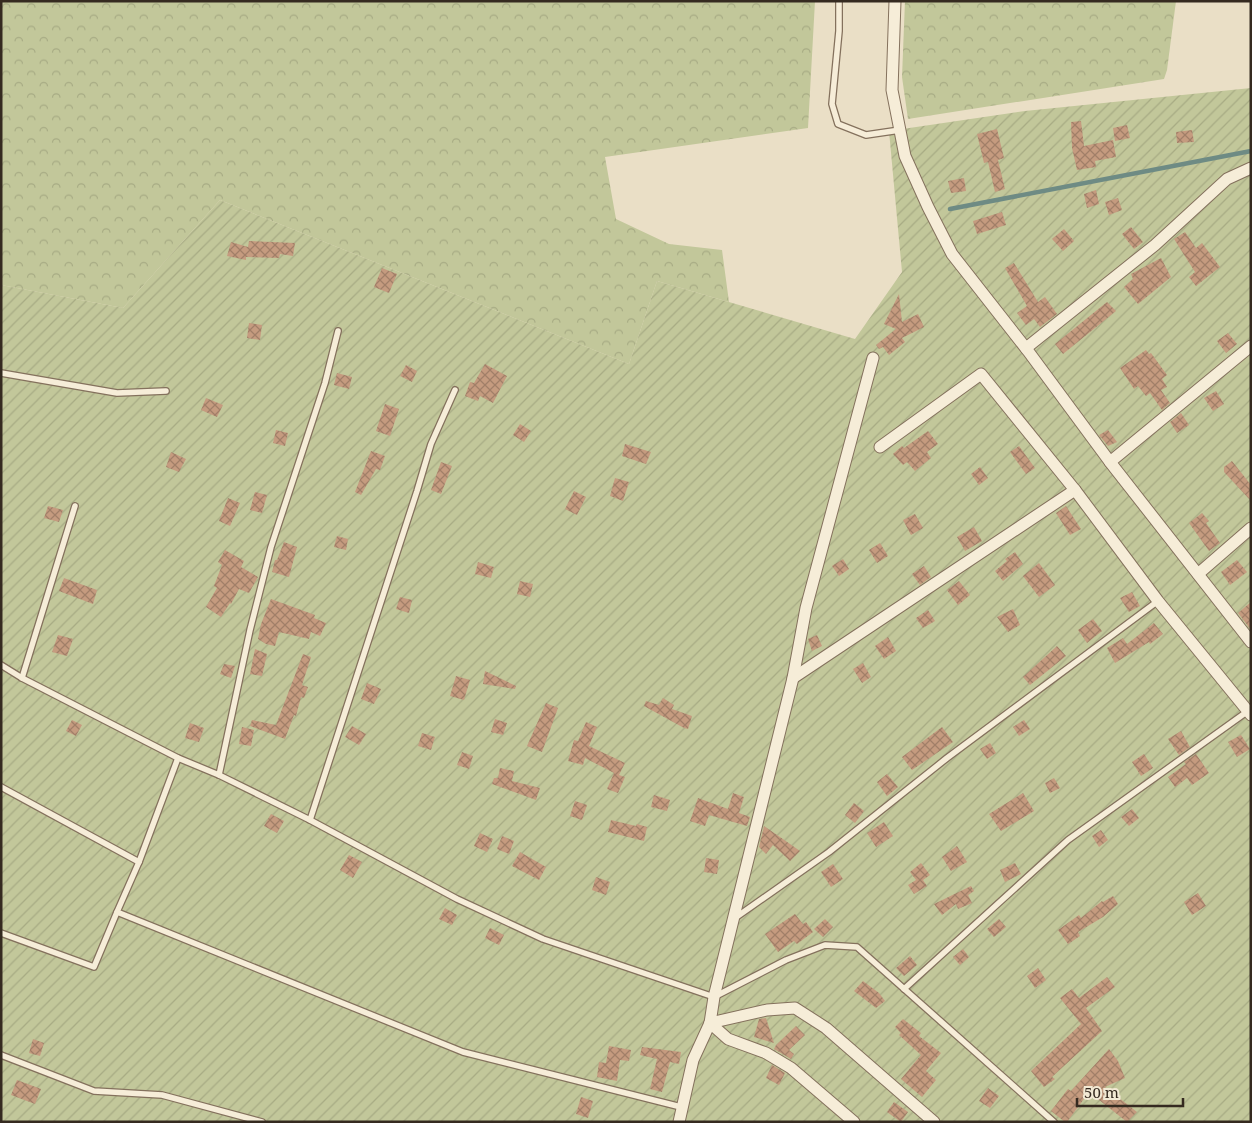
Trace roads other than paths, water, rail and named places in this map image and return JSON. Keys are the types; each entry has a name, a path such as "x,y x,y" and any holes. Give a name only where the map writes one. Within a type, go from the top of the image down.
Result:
{"street":[{"path":"895,1 892,90 905,156 952,254 1026,348 1110,462 1251,642"},
{"path":"1026,348 1155,245 1227,179 1251,168"},
{"path":"1110,462 1251,346"},
{"path":"679,1122 693,1060 710,1023 714,997 793,678 806,608 873,358"},
{"path":"880,447 981,374 1075,490 1158,601 1249,713"},
{"path":"793,678 1075,490"},
{"path":"1198,574 1251,528"},
{"path":"710,1023 767,1010 795,1008 826,1028 934,1122"},
{"path":"710,1023 728,1039 766,1053 791,1068 854,1122"}],"lane":[{"path":"839,1 839,31 832,104 838,124 866,135 900,130"},
{"path":"219,775 250,630 271,547 325,382 338,331"},
{"path":"1,374 116,394 166,391"},
{"path":"310,820 431,444 455,390"},
{"path":"22,678 75,506"},
{"path":"733,919 829,852 947,758 1158,601"},
{"path":"1,664 22,678 178,758 219,775 310,820 457,899 543,939 714,997 786,960 825,945 857,947 1054,1122"},
{"path":"904,989 1068,840 1249,713"},
{"path":"1,933 94,967 138,862 178,758"},
{"path":"1,787 138,862"},
{"path":"116,912 463,1052 681,1107"},
{"path":"1,1055 94,1091 162,1095 262,1122"}],"waterway":[{"path":"950,209 1251,151"}]}
